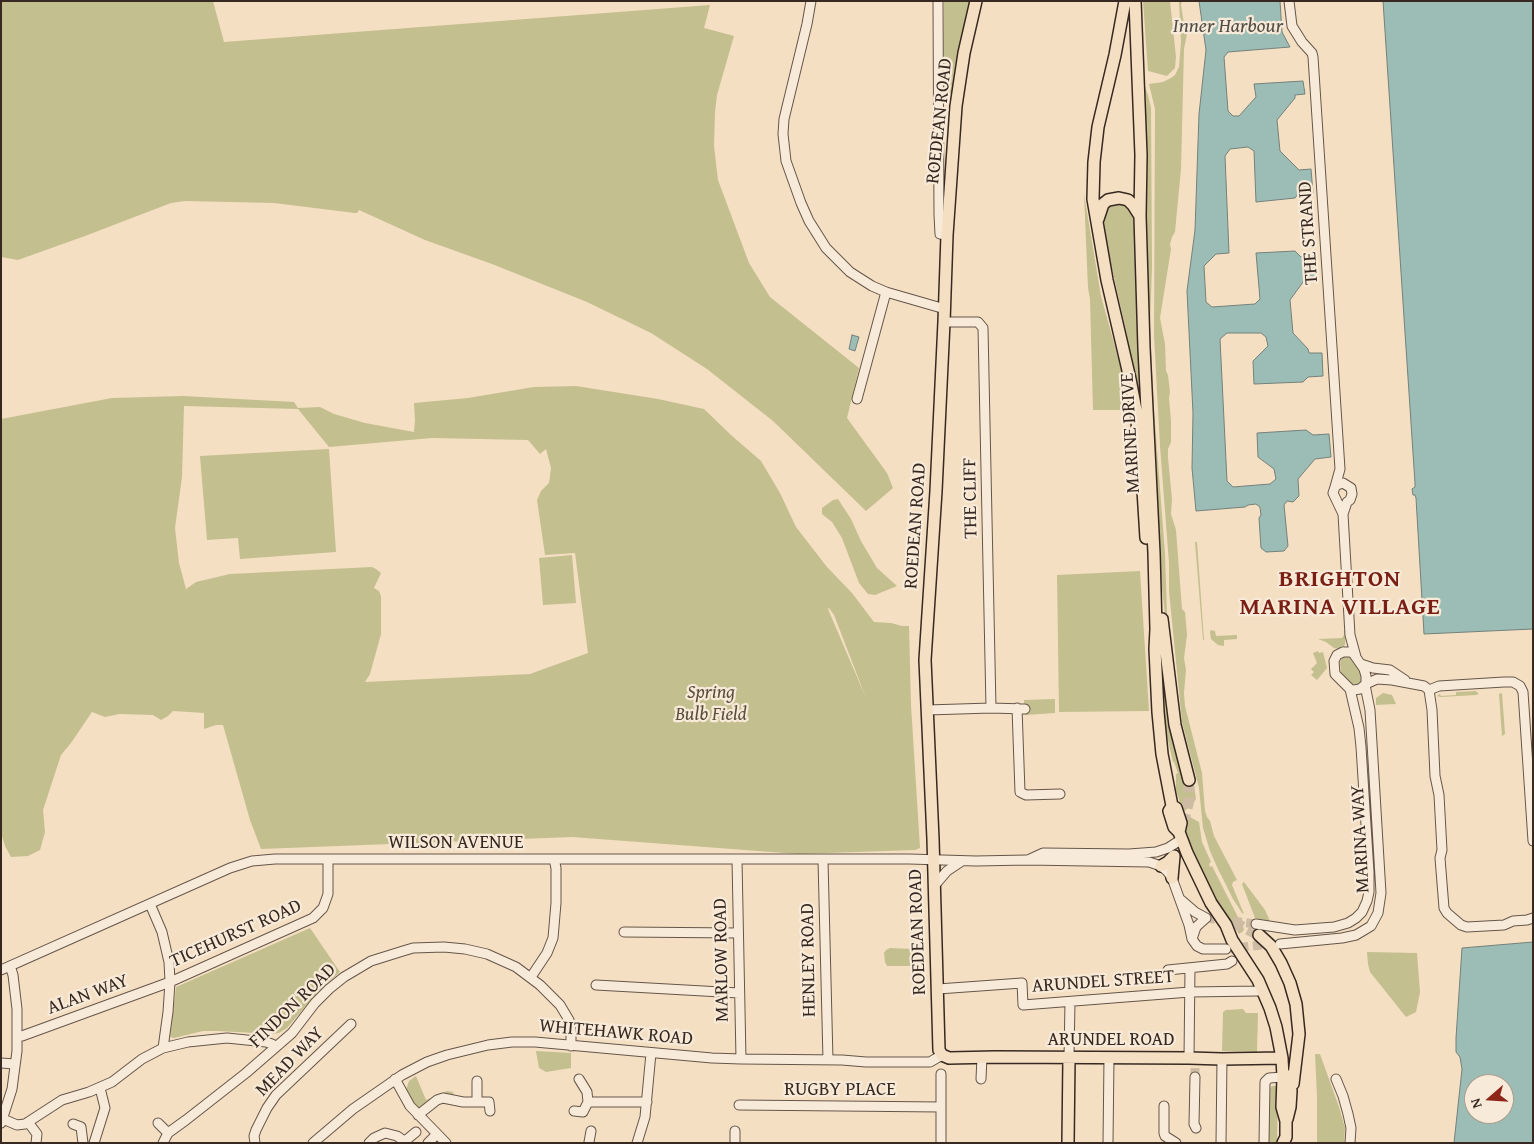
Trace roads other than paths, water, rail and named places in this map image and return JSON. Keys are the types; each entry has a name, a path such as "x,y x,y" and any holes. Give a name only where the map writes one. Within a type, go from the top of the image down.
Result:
{"main road":[{"name":"ROEDEAN ROAD","path":"942,1055 939,1047 925,660 945,309 947,235 944,199 959,79 976,1"},
{"name":"MARINE DRIVE","path":"1125,1 1097,136 1093,199 1106,280 1136,410 1143,490 1150,628 1155,649"},
{"name":"MARINE DRIVE","path":"1135,1 1141,155 1140,216 1154,553 1155,649 1162,754 1172,806 1176,808 1181,823 1181,835 1198,877 1211,903 1252,958 1264,978 1275,1003 1285,1035 1291,1091 1290,1107 1286,1121"},
{"name":"MARINE DRIVE","path":"1097,226 1100,209 1103,204 1113,198 1128,200 1140,216"},
{"path":"1154,553 1175,725 1189,780"},
{"path":"1161,866 1174,856 1172,878"},
{"name":"MARINE DRIVE","path":"1226,925 1232,940 1246,960 1262,990 1276,1027 1282,1058 1282,1107 1286,1121"},
{"path":"1257,930 1271,946 1281,963 1290,983 1296,1004 1299,1034 1294,1082 1291,1091"},
{"name":"ARUNDEL ROAD","path":"942,1055 949,1058 1068,1057 1193,1061 1282,1058"},
{"path":"1068,1057 1068,1143"},
{"path":"1286,1121 1286,1141"}],"street":[{"path":"811,1 784,119 783,144 786,161 800,202 826,248 850,272 872,286 886,292 945,309"},
{"path":"938,1 944,199"},
{"name":"THE STRAND","path":"1289,1 1292,26 1314,57 1342,485"},
{"path":"857,399 886,292"},
{"name":"THE CLIFF","path":"944,322 978,322 983,328 991,708"},
{"path":"860,390 870,392"},
{"name":"THE STRAND","path":"1341,470 1342,485"},
{"path":"1342,485 1352,491 1352,494 1342,502 1335,499 1333,493 1342,485"},
{"path":"1342,502 1350,635 1366,676 1366,685"},
{"path":"1350,635 1343,652 1335,658 1334,668 1339,679 1350,689 1358,690 1377,679 1406,682 1424,686 1429,690 1439,795 1442,850 1440,862 1444,908 1447,913 1461,925 1467,927 1504,925 1513,921 1533,918"},
{"path":"1343,652 1350,652 1373,668 1390,670 1406,682"},
{"path":"1429,690 1446,685 1510,682 1518,684 1522,689 1533,841"},
{"name":"MARINA WAY","path":"1280,944 1356,935 1371,926 1378,913 1381,893 1370,710 1366,685"},
{"name":"MARINA WAY","path":"1257,930 1271,926 1295,930 1339,926 1356,918 1362,912 1367,901 1369,872 1361,747 1357,716 1350,689"},
{"path":"927,710 1021,709 1020,792 1026,795 1060,794"},
{"path":"1027,860 1043,854 1129,854 1156,852 1168,848 1181,835"},
{"name":"WILSON AVENUE","path":"6,968 230,868 252,861 275,859 933,860"},
{"path":"531,977 547,953 553,938 556,903 556,868 554,859"},
{"name":"TICEHURST ROAD","path":"170,982 313,918 323,908 328,894 328,860"},
{"name":"MARLOW ROAD","path":"737,860 741,1059"},
{"name":"HENLEY ROAD","path":"823,860 828,1060"},
{"path":"933,860 1149,862 1161,866 1172,878 1189,925 1192,939 1197,946 1200,948 1226,949"},
{"path":"934,885 943,875 962,861"},
{"path":"1179,898 1206,918 1196,927 1192,939"},
{"path":"150,904 162,932 169,962 168,1012 163,1048"},
{"path":"624,932 738,932"},
{"name":"FINDON ROAD","path":"163,1143 168,1133 246,1073 292,1032 329,988 371,961 413,948 465,949 497,958 516,967 531,977 555,999 567,1016 570,1025 571,1046"},
{"path":"1168,970 1227,964 1232,960"},
{"path":"6,968 13,975 18,1036 12,1089 2,1121 19,1126 28,1122 62,1100 100,1088 120,1077 142,1059 163,1048 188,1042 228,1038 266,1042 272,1044 274,1048"},
{"path":"1190,968 1193,1061"},
{"name":"ALAN WAY","path":"18,1036 170,982"},
{"name":"ARUNDEL STREET","path":"938,989 1022,983 1023,1005 1190,992 1262,990"},
{"path":"596,985 739,992"},
{"path":"1068,1057 1070,1002"},
{"name":"MEAD WAY","path":"255,1143 254,1136 257,1127 266,1108 276,1095 351,1024"},
{"name":"MEAD WAY","path":"342,1032 350,1038"},
{"name":"WHITEHAWK ROAD","path":"313,1143 352,1109 395,1079 427,1062 488,1045 524,1042 741,1059 930,1062 942,1055"},
{"path":"638,1143 644,1124 651,1053"},
{"path":"981,1079 982,1057"},
{"path":"1108,1143 1109,1058"},
{"path":"1221,1143 1222,1059"},
{"path":"1,1063 16,1064"},
{"path":"940,1143 941,1074"},
{"path":"1195,1077 1194,1124 1196,1128"},
{"path":"1264,1143 1265,1082 1270,1078 1283,1077"},
{"path":"395,1079 410,1106 446,1143"},
{"path":"574,1111 583,1112 588,1102 587,1092 579,1079"},
{"path":"1336,1080 1348,1114 1351,1128 1350,1143"},
{"path":"477,1081 477,1102"},
{"path":"94,1143 105,1108 100,1088"},
{"path":"418,1115 437,1100 443,1098 462,1102 489,1102 490,1111"},
{"path":"588,1102 647,1102"},
{"name":"RUGBY PLACE","path":"739,1105 941,1106"},
{"path":"1164,1106 1162,1137 1176,1143"},
{"path":"28,1122 36,1134 36,1143"},
{"path":"158,1123 168,1133"},
{"path":"72,1124 82,1127 83,1143"},
{"path":"589,1142 591,1131"},
{"path":"735,1131 735,1143"},
{"path":"369,1143 374,1138 385,1133 397,1136 406,1142 416,1132"},
{"path":"428,1143 437,1134"}],"water":[{"name":"Inner Harbour","path":"1199,1 1280,1 1282,32 1290,47 1228,52 1224,57 1228,111 1233,116 1239,116 1256,97 1254,84 1303,81 1305,94 1295,95 1295,98 1277,120 1280,151 1299,170 1311,169 1313,193 1298,194 1295,198 1256,202 1254,151 1248,147 1230,149 1225,156 1229,253 1216,254 1204,266 1206,302 1212,307 1255,304 1260,299 1256,253 1295,251 1301,257 1316,255 1317,278 1306,278 1290,300 1293,333 1308,349 1309,353 1322,353 1323,376 1308,377 1303,382 1254,384 1253,361 1268,346 1266,337 1261,333 1227,333 1220,339 1227,481 1233,487 1270,484 1276,479 1274,469 1258,457 1257,433 1306,430 1313,435 1329,434 1331,457 1315,459 1298,479 1299,496 1293,502 1287,501 1284,505 1288,546 1284,551 1266,552 1261,548 1259,518 1261,515 1260,507 1256,504 1245,507 1196,511 1192,468 1193,413 1187,291 1195,230 1199,114 1206,50"},
{"path":"1383,1 1533,1 1533,629 1424,634 1416,498 1413,495 1412,489 1415,487 1415,483"},
{"path":"852,335 859,337 855,351 849,349"},
{"path":"1533,942 1533,1143 1454,1143 1462,1069 1460,1057 1456,1052 1462,948"}],"tunnel":[{"path":"1174,856 1189,800 1189,780"},
{"path":"1206,918 1256,924"},
{"path":"1233,922 1259,935"},
{"path":"1226,949 1272,944"},
{"path":"1195,1067 1195,1077"}],"district":[{"name":"BRIGHTON MARINA VILLAGE","path":"1340,594"}],"park label":[{"name":"Spring Bulb Field","path":"711,704"}]}
